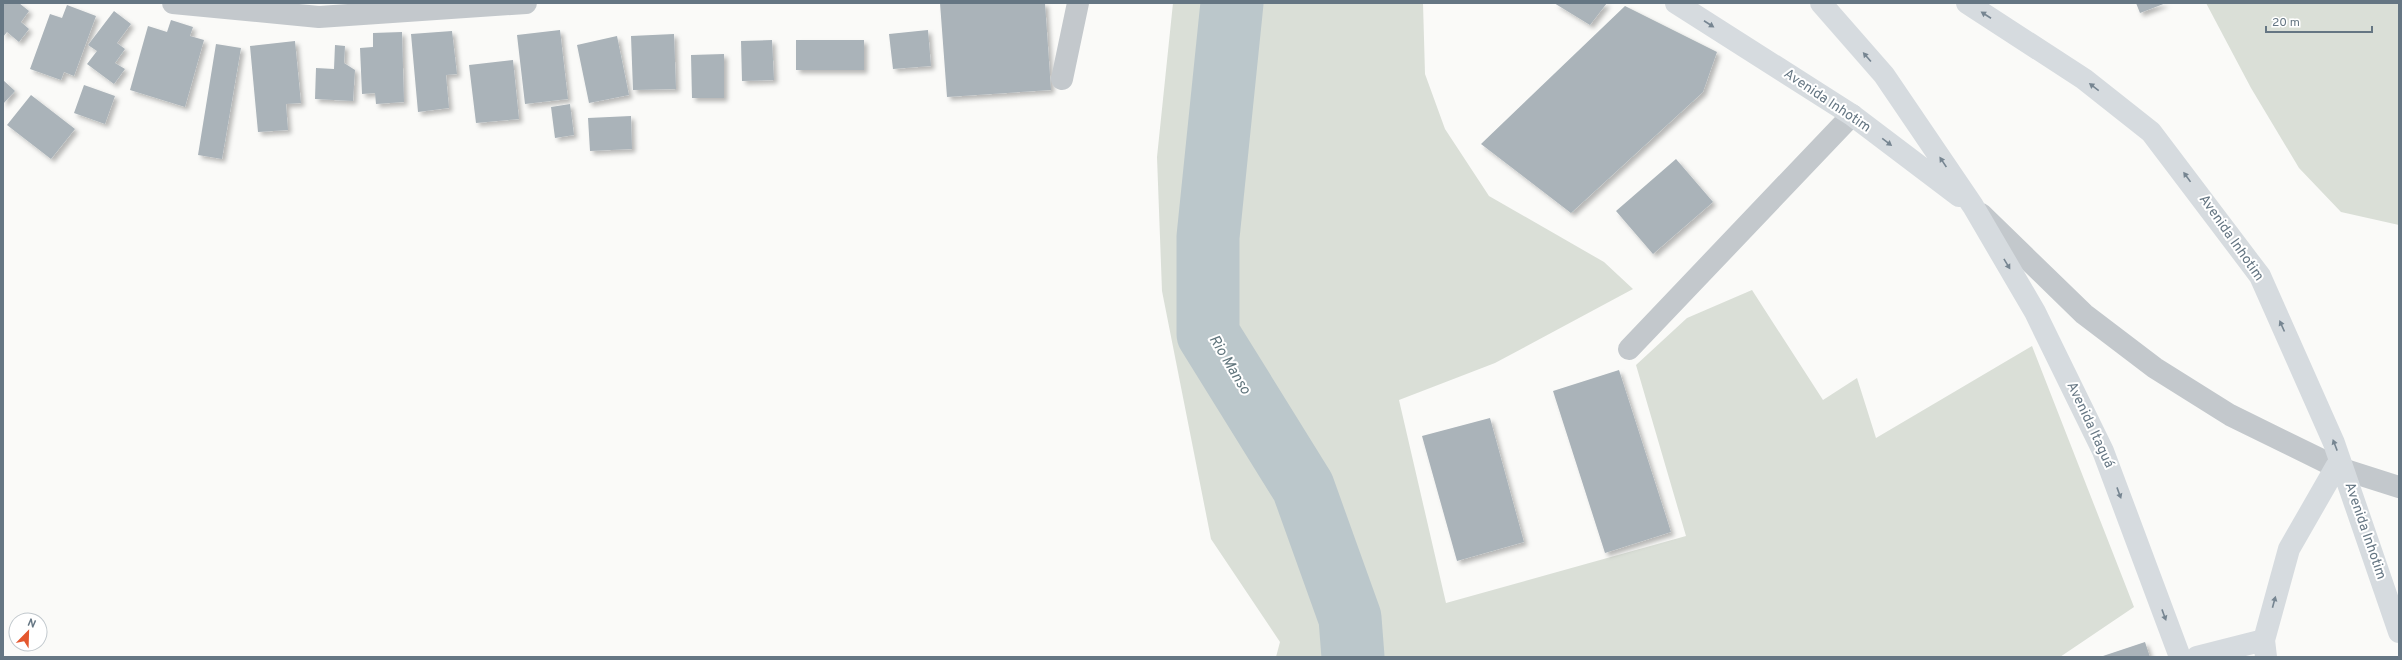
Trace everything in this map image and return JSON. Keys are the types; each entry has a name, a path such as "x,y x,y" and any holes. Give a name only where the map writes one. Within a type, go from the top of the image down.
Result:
{"main road":[{"name":"Avenida Inhotim","path":"1676,3 1852,115 1973,206"},
{"name":"Avenida Itaguá","path":"1821,3 1884,75 1973,206 2035,312 2104,450 2180,657"},
{"name":"Avenida Inhotim","path":"1967,3 2084,79 2151,132 2260,276 2334,444 2397,623"},
{"path":"2197,657 2265,649 2289,550 2336,467"}],"street":[{"path":"173,3 325,10 526,3"},
{"path":"1062,79 1078,3"},
{"path":"1629,349 1852,115"},
{"path":"1973,206 2084,314 2156,368 2230,414 2336,467 2399,488"}],"shaded area":[{"path":"1173,3 1423,3 1425,74 1445,129 1489,196 1604,262 1633,289 1495,363 1399,400 1446,603 1686,536 1636,365 1687,318 1752,290 1823,400 1857,378 1876,438 2032,346 2134,607 2060,657 1276,657 1280,642 1211,539 1162,291 1157,157"},
{"path":"2206,3 2399,3 2399,225 2341,212 2299,168 2251,88"}],"building":[{"path":"3,3 19,3 29,11 21,22 29,29 19,42 7,32 3,37"},
{"path":"940,3 1045,3 1051,90 947,97"},
{"path":"1554,3 1607,3 1590,25"},
{"path":"2136,3 2166,3 2140,13"},
{"path":"67,5 96,16 74,76 64,72 61,80 30,69 50,14 62,18"},
{"path":"1625,6 1717,52 1703,92 1571,213 1481,144"},
{"path":"114,11 131,24 117,43 125,49 115,63 125,69 114,84 87,64 97,51 88,45"},
{"path":"171,20 193,27 190,36 204,40 185,107 130,90 148,26 167,32"},
{"path":"560,30 568,99 525,104 517,35"},
{"path":"928,30 931,66 893,69 889,34"},
{"path":"452,31 457,74 446,75 449,108 418,112 411,34"},
{"path":"402,32 404,102 376,104 375,93 362,94 360,48 373,47 373,33"},
{"path":"674,34 676,89 633,90 631,36"},
{"path":"617,36 629,95 589,103 577,45"},
{"path":"772,40 774,80 742,81 741,41"},
{"path":"796,40 864,40 864,70 796,70"},
{"path":"295,41 301,103 286,104 288,130 258,132 250,46"},
{"path":"216,44 241,48 222,159 198,155"},
{"path":"335,45 345,46 344,63 355,70 353,101 315,99 316,68 334,69"},
{"path":"724,54 724,98 692,98 691,55"},
{"path":"513,60 519,119 476,123 469,65"},
{"path":"3,80 15,91 3,104"},
{"path":"84,85 115,96 105,124 74,113"},
{"path":"31,95 75,129 51,159 7,125"},
{"path":"570,104 574,135 555,138 551,107"},
{"path":"631,116 632,149 590,151 588,118"},
{"path":"1676,159 1713,202 1653,254 1616,211"},
{"path":"1619,370 1671,532 1605,553 1553,391"},
{"path":"1490,418 1524,542 1457,561 1422,436"},
{"path":"2145,642 2150,657 2100,657"}],"waterway":[{"name":"Rio Manso","path":"1232,3 1208,237 1208,334 1303,487 1350,618 1353,657"}]}
